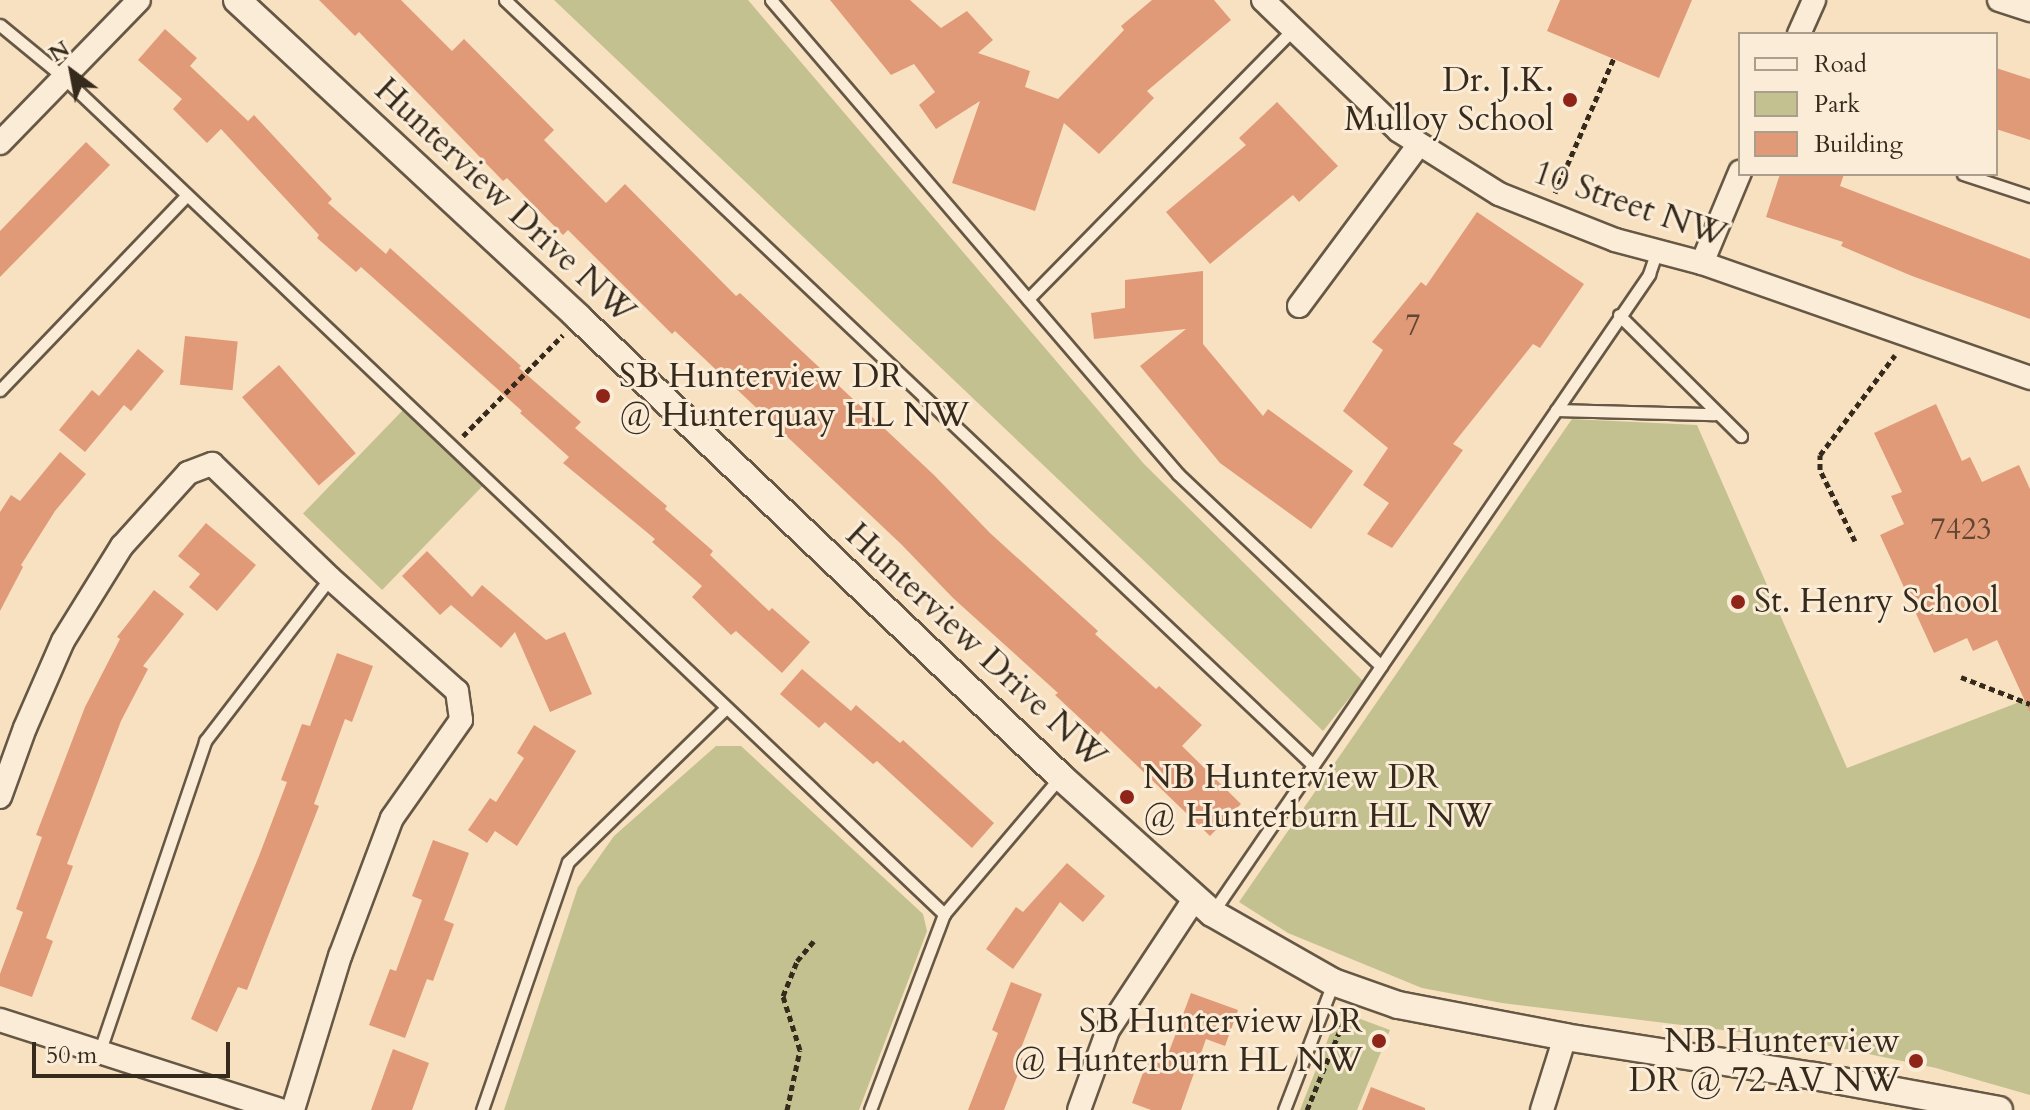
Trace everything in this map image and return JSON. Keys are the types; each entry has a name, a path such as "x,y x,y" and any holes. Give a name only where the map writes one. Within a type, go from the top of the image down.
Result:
{"street":[{"path":"0,143 139,0"},
{"name":"Hunterview Drive NW","path":"237,0 590,329 1061,777 1204,906 1345,986 1398,1005 1565,1037 1814,1076 1999,1110"},
{"name":"10 Street NW","path":"1263,0 1370,106 1418,146 1499,194 1615,240 1702,263 2030,378"},
{"path":"1800,32 1814,0"},
{"path":"1999,0 2030,10"},
{"path":"1299,306 1418,146"},
{"path":"1702,263 1738,176"},
{"path":"0,797 25,728 63,641 122,546 188,473 212,464 330,578 457,691 461,720 392,818 340,956 293,1110"},
{"path":"1079,1110 1108,1030 1204,906"},
{"path":"0,1020 280,1110"},
{"path":"1542,1110 1565,1037"}],"lane":[{"path":"505,0 1313,765"},
{"path":"771,0 1178,474 1381,666"},
{"path":"0,25 62,76 944,914"},
{"path":"1028,299 1291,31"},
{"path":"1969,176 2030,196"},
{"path":"0,390 186,196"},
{"path":"1204,906 1313,765 1649,274 1657,251"},
{"path":"1619,315 1714,414 1741,436"},
{"path":"1556,410 1714,414"},
{"path":"99,1053 205,741 330,578"},
{"path":"482,1110 568,862 725,709"},
{"path":"870,1110 944,914 1061,777"},
{"path":"1284,1110 1345,986"}],"path":[{"path":"1553,198 1614,58"},
{"path":"451,448 550,347"},
{"path":"1855,541 1820,470 1820,455 1897,352"},
{"path":"1961,677 2030,704"},
{"path":"787,1110 800,1050 783,996 797,961 814,941"},
{"path":"1307,1110 1345,986"}],"green space":[{"path":"554,0 748,0 1144,464 1363,681 1323,731"},
{"path":"403,410 482,486 382,590 303,514"},
{"name":"St. Henry School","path":"1572,419 1697,425 1847,768 2030,698 2030,1095 1936,1068 1796,1039 1502,1003 1422,988 1288,933 1239,902"},
{"path":"716,746 741,746 923,914 927,931 859,1110 504,1110 578,887 614,836"},
{"path":"1339,1011 1390,1030 1357,1110 1300,1110"}],"building":[{"path":"319,0 401,0 452,51 464,39 554,130 544,140 606,203 625,184 736,296 740,293 934,475 990,533 1098,631 1095,634 1202,725 1182,746 1241,804 1210,836 1101,731 1098,735 1055,695 1058,693 953,598 901,544 675,331 672,334 568,230 563,235 507,178 503,181 359,32 355,36"},
{"path":"830,0 910,0 941,28 967,11 993,40 978,53 1030,71 1025,87 1058,99 1124,30 1121,26 1152,0 1214,0 1231,20 1147,91 1154,98 1099,154 1064,123 1035,211 952,183 980,101 936,129 919,105 935,92 914,64 891,75"},
{"path":"1560,0 1692,0 1659,78 1547,31"},
{"path":"165,29 197,58 190,66 248,121 254,115 332,199 328,203 386,254 390,248 521,366 519,368 581,422 575,428 667,506 665,509 713,551 710,555 769,611 772,608 810,642 782,673 736,631 731,635 692,597 702,586 652,542 655,539 563,463 569,457 520,413 522,411 361,267 356,272 317,238 319,235 221,129 207,143 173,109 182,99 138,60"},
{"path":"1998,69 2030,79 2030,140 1998,130"},
{"path":"1277,102 1338,166 1299,202 1293,195 1210,264 1166,212 1246,145 1239,138"},
{"path":"86,142 110,165 0,277 0,231"},
{"path":"1779,176 1843,176 1840,186 2030,259 2030,319 1912,276 1841,246 1843,242 1766,217"},
{"path":"1477,212 1584,284 1540,348 1533,344 1453,444 1463,450 1392,548 1367,534 1389,503 1363,485 1388,448 1343,411 1383,350 1372,342 1421,282 1426,286"},
{"path":"1203,271 1203,344 1263,416 1268,409 1353,471 1311,529 1220,463 1140,366 1186,329 1094,339 1091,313 1125,308 1125,280"},
{"path":"185,336 238,342 233,390 180,385"},
{"path":"138,349 164,371 131,411 124,405 85,452 59,430 92,390 99,396"},
{"path":"279,365 356,453 319,485 242,397"},
{"path":"1936,404 1962,461 1970,457 1982,482 2019,465 2030,489 2030,712 1997,640 1973,651 1967,638 1934,653 1880,535 1904,524 1891,496 1902,492 1874,433"},
{"path":"60,452 86,474 55,511 21,565 23,567 0,611 0,512 11,495 20,501"},
{"path":"206,523 256,565 217,611 189,587 200,574 178,556"},
{"path":"427,551 472,597 482,585 546,640 565,632 592,694 550,712 515,632 501,648 451,605 440,615 402,576"},
{"path":"154,590 184,614 143,666 148,669 121,721 67,864 73,866 46,938 53,941 32,997 0,986 0,974 23,912 16,909 42,837 36,835 85,707 120,639 117,637"},
{"path":"337,653 373,666 352,722 345,719 314,804 319,806 247,990 238,987 217,1032 191,1019 287,782 281,780 302,724 310,726"},
{"path":"802,669 851,711 856,705 900,743 903,740 994,823 972,848 877,761 873,764 825,722 819,728 780,694"},
{"path":"534,725 576,751 517,846 495,831 487,843 468,830 490,798 496,802 524,758 517,753"},
{"path":"433,840 469,853 444,920 454,924 433,981 427,979 405,1038 369,1025 390,969 396,971 422,900 412,896"},
{"path":"1067,863 1105,896 1083,922 1060,902 1013,969 986,949 1016,907 1023,912"},
{"path":"1011,982 1042,994 1018,1056 1024,1059 1004,1110 968,1110 998,1033 992,1030"},
{"path":"1191,993 1238,1010 1225,1046 1206,1039 1181,1110 1151,1110 1132,1103 1148,1059 1164,1065"},
{"path":"393,1049 429,1063 412,1110 371,1110"},
{"path":"1371,1087 1425,1108 1425,1110 1362,1110"}],"place":[{"name":"Dr. J.K. Mulloy School","path":"1570,100"},
{"name":"SB Hunterview DR @ Hunterquay HL NW","path":"603,396"},
{"name":"St. Henry School","path":"1738,602"},
{"name":"NB Hunterview DR @ Hunterburn HL NW","path":"1127,797"},
{"name":"SB Hunterview DR @ Hunterburn HL NW","path":"1379,1041"},
{"name":"NB Hunterview DR @ 72 AV NW","path":"1916,1061"}]}
